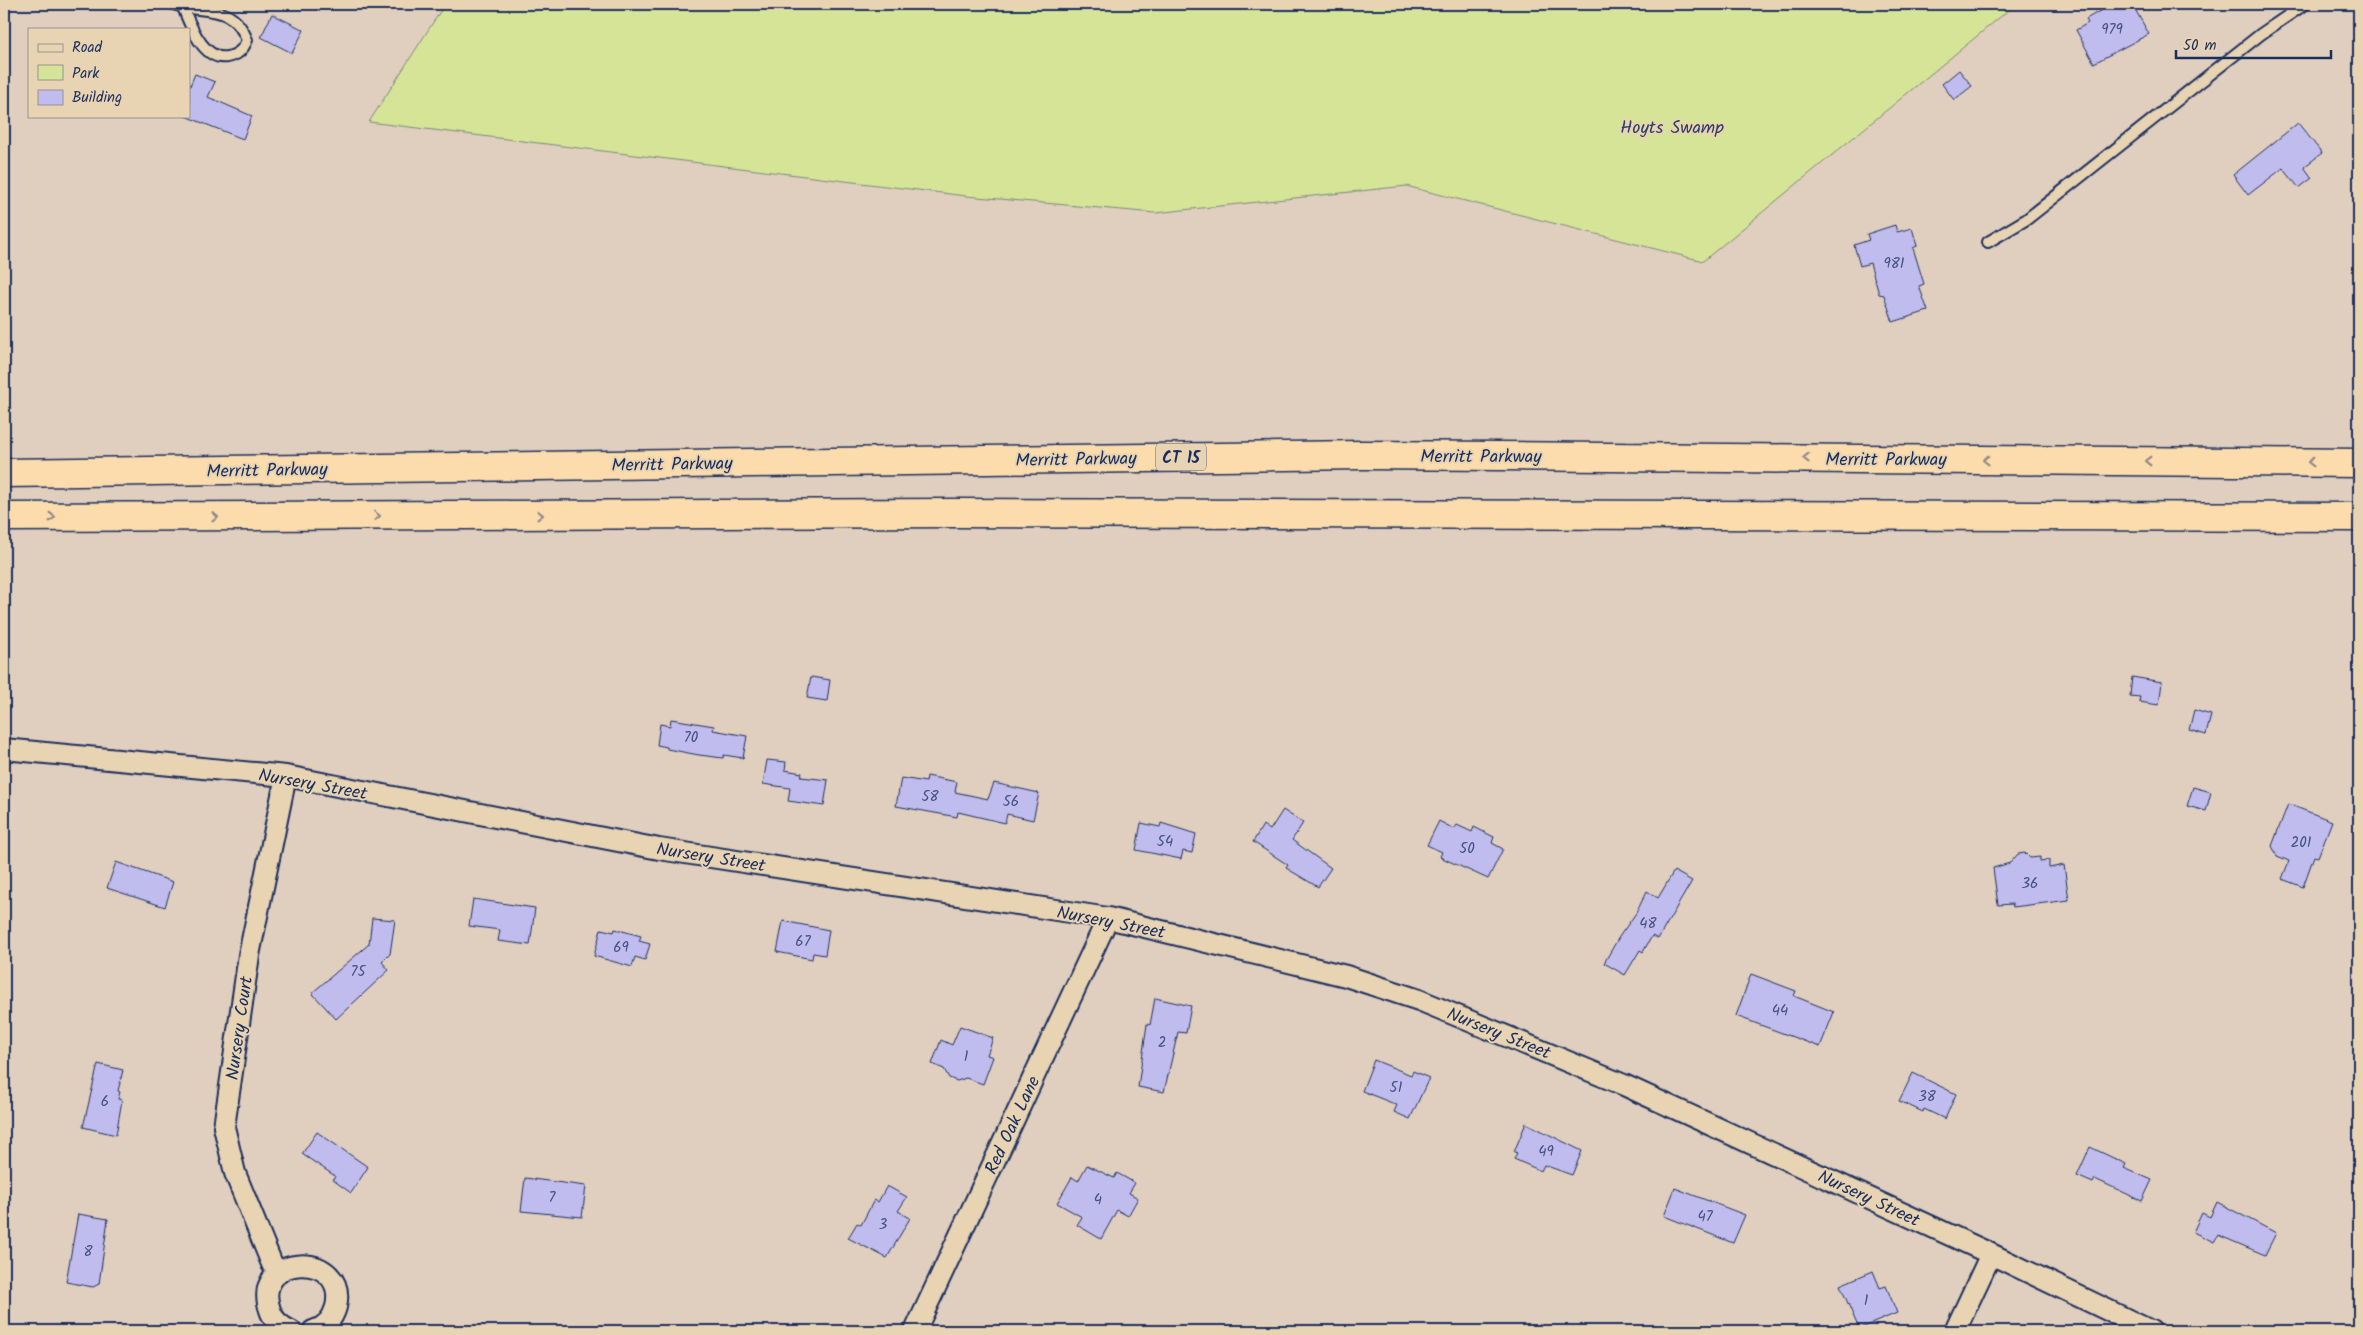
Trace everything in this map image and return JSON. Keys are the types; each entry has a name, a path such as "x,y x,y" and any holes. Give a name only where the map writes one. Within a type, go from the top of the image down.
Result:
{"highway":[{"name":"Merritt Parkway","path":"4,473 1364,455 2359,463"},
{"path":"4,517 987,513 2359,518"}],"street":[{"name":"Nursery Street","path":"4,749 286,776 659,849 1108,918 1346,976 1419,1000 1624,1085 1991,1254 2151,1331"},
{"name":"Nursery Court","path":"280,1272 272,1264 235,1173 224,1128 249,955 286,776"},
{"name":"Red Oak Lane","path":"915,1331 1108,918"},
{"path":"1955,1331 1991,1254"},
{"path":"291,1331 277,1322 269,1306 268,1295 271,1284 280,1272 293,1265 308,1264 322,1270 332,1281 337,1295 335,1310 328,1322 313,1331"}],"lane":[{"path":"1988,242 2028,219 2261,34 2305,4"},
{"path":"178,6 216,10 231,17 242,27 247,40 243,49 234,56 221,58 207,51 178,6"}],"green space":[{"name":"Hoyts Swamp","path":"445,4 2016,4 1703,261 1406,186 1155,213 966,196 369,122"}],"building":[{"path":"2112,4 2132,4 2149,34 2094,63 2076,30 2088,23 2086,19"},
{"path":"272,14 304,30 292,53 261,37"},
{"path":"1959,70 1972,86 1954,100 1942,84"},
{"path":"195,74 215,82 208,97 252,116 243,139 190,118 190,86"},
{"path":"2298,123 2322,153 2304,167 2312,178 2299,188 2283,168 2248,195 2233,175"},
{"path":"1895,225 1897,232 1912,228 1917,246 1913,248 1924,284 1919,286 1928,311 1893,322 1884,295 1879,294 1870,263 1860,266 1854,245 1869,240 1867,234"},
{"path":"811,677 830,680 827,701 807,698"},
{"path":"2132,677 2162,682 2159,705 2139,702 2140,697 2130,696"},
{"path":"2194,710 2211,715 2206,735 2189,730"},
{"path":"671,719 714,726 713,730 747,736 743,758 724,755 723,758 699,755 667,749 667,747 657,745 660,724 670,726"},
{"path":"767,760 786,762 785,770 802,773 801,777 828,780 824,806 788,801 790,788 763,784"},
{"path":"927,776 957,782 955,792 988,799 994,783 1039,793 1033,820 1007,814 1005,823 958,812 957,817 896,806 901,778 926,782"},
{"path":"2193,787 2211,792 2206,811 2187,806"},
{"path":"2288,804 2332,821 2318,857 2314,856 2303,887 2282,879 2289,861 2277,856 2272,846"},
{"path":"1283,810 1303,823 1292,840 1331,868 1318,887 1286,868 1288,865 1253,842 1263,825 1270,830"},
{"path":"1439,821 1454,829 1457,825 1472,832 1474,827 1494,837 1492,843 1503,849 1488,879 1440,857 1442,852 1427,845"},
{"path":"1141,823 1160,827 1161,823 1196,834 1192,853 1183,851 1181,859 1136,850"},
{"path":"2025,853 2030,858 2040,857 2040,861 2049,860 2049,868 2064,865 2069,900 2013,907 2012,904 1998,905 1993,868 2010,863 2018,854"},
{"path":"116,862 173,882 165,907 107,888"},
{"path":"1674,871 1692,881 1658,939 1652,936 1643,952 1640,950 1625,975 1604,963 1636,913 1647,891 1658,898"},
{"path":"473,899 535,908 530,945 498,941 500,930 469,926"},
{"path":"372,918 395,920 390,954 382,962 389,970 336,1019 312,993 369,944"},
{"path":"783,921 829,930 825,955 813,953 812,959 777,952"},
{"path":"601,929 614,932 615,929 641,936 639,941 650,944 645,960 635,957 632,967 594,956"},
{"path":"1751,974 1796,991 1794,996 1834,1012 1820,1047 1736,1016"},
{"path":"1155,998 1191,1006 1186,1033 1178,1032 1164,1092 1138,1087 1147,1024 1150,1025"},
{"path":"960,1026 993,1038 987,1055 993,1057 983,1084 966,1078 957,1081 949,1078 944,1069 932,1064 941,1040 952,1045"},
{"path":"1374,1060 1411,1075 1413,1071 1429,1078 1410,1119 1394,1112 1397,1105 1362,1091"},
{"path":"98,1064 123,1070 118,1091 120,1092 118,1099 122,1100 116,1135 83,1127"},
{"path":"1913,1073 1956,1094 1945,1119 1924,1109 1923,1112 1899,1101"},
{"path":"1526,1123 1582,1151 1572,1175 1544,1165 1541,1171 1514,1159 1517,1153 1514,1152"},
{"path":"317,1132 368,1167 351,1193 333,1180 335,1176 302,1154"},
{"path":"2090,1147 2126,1164 2124,1168 2152,1180 2142,1201 2095,1179 2093,1183 2077,1176"},
{"path":"1087,1165 1114,1178 1117,1173 1135,1183 1129,1193 1138,1198 1128,1216 1117,1210 1101,1239 1077,1225 1082,1217 1057,1203 1072,1177 1078,1181"},
{"path":"525,1178 586,1186 582,1217 521,1211"},
{"path":"887,1186 907,1197 898,1211 910,1218 887,1258 848,1238 857,1223 861,1225 874,1200 878,1202"},
{"path":"1675,1188 1745,1215 1733,1243 1664,1216"},
{"path":"2217,1202 2276,1233 2265,1255 2218,1235 2214,1242 2193,1232 2202,1213 2210,1217"},
{"path":"78,1214 108,1219 99,1284 93,1287 66,1282"},
{"path":"1873,1271 1880,1288 1886,1286 1897,1313 1859,1329 1840,1285"}]}
